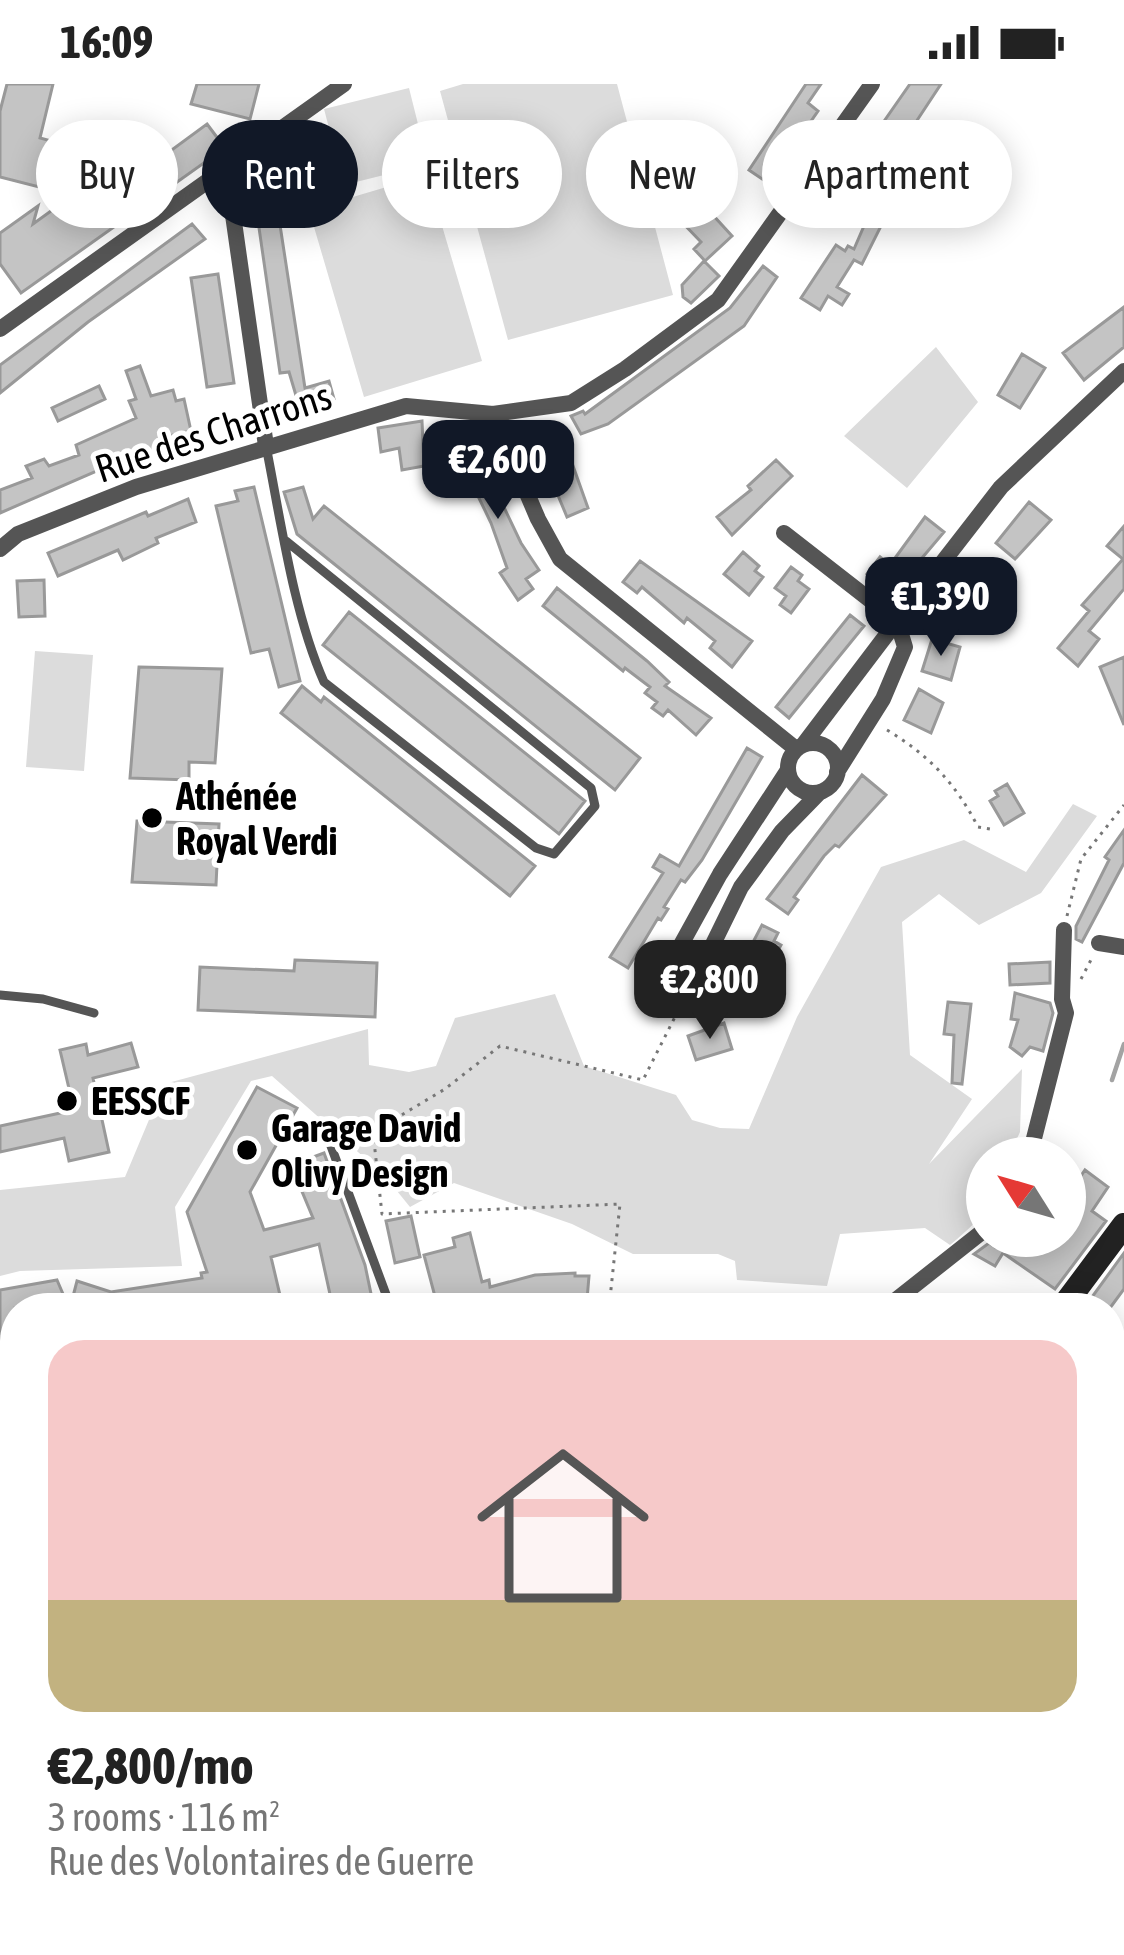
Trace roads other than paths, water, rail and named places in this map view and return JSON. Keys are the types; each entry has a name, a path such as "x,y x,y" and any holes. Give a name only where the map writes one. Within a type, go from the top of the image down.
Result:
{"main road":[{"path":"1073,1293 1124,1225"}],"street":[{"path":"295,120 344,84"},
{"name":"Rue des Charrons","path":"0,549 18,534 136,487 406,406 494,414 571,403 718,300 872,84"},
{"path":"0,329 202,187"},
{"path":"235,228 266,446"},
{"path":"784,533 897,621 905,647 872,721 829,787 782,832 742,887 691,989 681,989 668,982 666,972 720,874 800,747 897,621 1001,487 1124,371"},
{"path":"494,414 560,559 800,747 826,747 837,763 837,772"},
{"path":"788,770 796,786 820,792"},
{"path":"720,874 742,887"},
{"path":"1034,1137 1066,1012 1062,999 1064,930"},
{"path":"1099,944 1124,947"},
{"path":"905,1293 966,1245"}],"lane":[{"path":"266,446 286,541 314,658 324,682 536,848 554,854 571,839 596,806 591,788 286,541"},
{"path":"0,995 43,999 94,1013"},
{"path":"328,1138 385,1293"}],"waterway":[{"path":"1112,1080 1124,1044"}],"place":[{"name":"Athénée Royal Verdi","path":"152,818"},
{"name":"EESSCF","path":"67,1101"},
{"name":"Garage David Olivy Design","path":"247,1150"}]}
